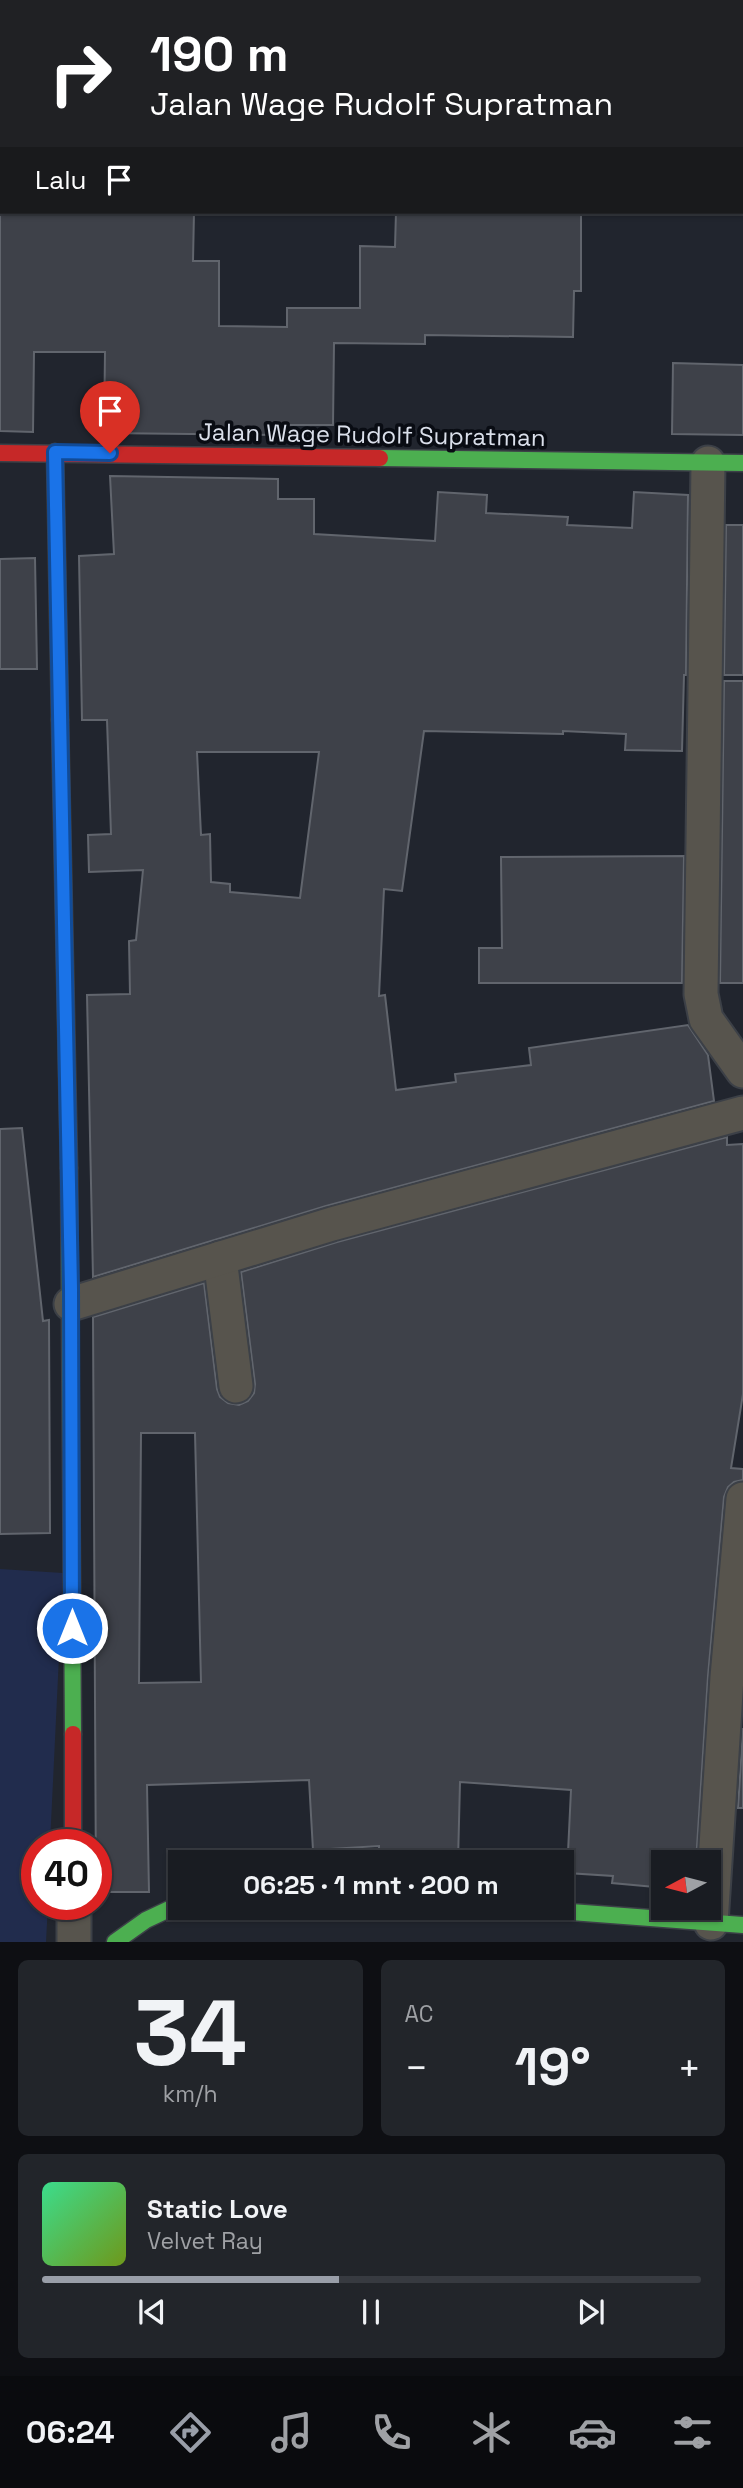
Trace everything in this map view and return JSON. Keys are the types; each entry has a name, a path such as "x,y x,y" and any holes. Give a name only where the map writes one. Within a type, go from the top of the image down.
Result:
{"street":[{"path":"55,452 71,1297 74,1829"},
{"name":"Jalan Wage Rudolf Supratman","path":"0,453 743,463"},
{"path":"708,463 701,995 706,1019 743,1071"},
{"path":"71,1297 743,1113"},
{"path":"220,1258 236,1386"},
{"path":"574,1912 727,1924 727,1677 743,1499"},
{"path":"115,1942 125,1933 168,1908"}],"shaded area":[{"path":"0,1569 63,1573 51,1829 21,1829 21,1920 47,1920 46,1942 0,1942"}],"building":[{"path":"0,214 194,214 193,261 219,261 219,326 287,327 287,308 360,308 360,246 395,247 396,214 581,214 581,291 574,291 573,337 425,335 425,344 334,343 333,425 278,425 278,435 104,433 105,352 34,352 33,432 0,431"},
{"path":"673,363 743,365 743,435 672,434"},
{"path":"110,476 278,479 278,499 314,499 314,534 435,541 438,492 487,495 486,513 568,517 567,525 632,528 634,492 688,495 686,675 682,751 625,750 626,734 424,731 402,891 384,889 379,996 385,995 396,1090 456,1082 455,1074 531,1065 529,1048 688,1025 708,1055 714,1101 326,1206 93,1277 87,995 130,994 129,941 136,940 143,870 89,872 88,835 111,834 107,720 82,720 79,556 114,554","holes":["197,752 319,752 300,898 230,892 230,884 211,882 210,834 201,835"]},
{"path":"726,525 743,525 743,675 724,675"},
{"path":"35,558 37,669 0,669 0,559"},
{"path":"724,681 743,681 743,983 720,983"},
{"path":"684,856 682,983 479,983 479,948 502,948 501,857"},
{"path":"22,1128 43,1321 49,1320 50,1533 0,1534 0,1129"},
{"path":"727,1137 727,1145 743,1144 743,1394 731,1468 743,1469 743,1480 728,1487 724,1497 708,1676 697,1850 651,1850 651,1887 612,1883 613,1876 574,1873 574,1850 568,1850 571,1790 460,1782 458,1850 379,1850 379,1846 313,1850 309,1780 147,1785 149,1892 112,1892 112,1829 96,1829 93,1317 204,1283 217,1389 220,1397 228,1403 239,1405 248,1401 254,1393 255,1384 241,1272 337,1242","holes":["141,1433 195,1433 201,1682 139,1683"]},
{"path":"743,1728 743,1808 738,1808"}],"traffic: fast":[{"path":"55,452 60,720"},
{"path":"380,458 743,463"},
{"path":"69,1168 73,1734"},
{"path":"115,1942 146,1920 168,1910"},
{"path":"574,1912 743,1925"}],"traffic: slow":[{"path":"60,720 69,1168"}],"traffic: jam":[{"path":"0,453 380,458"},
{"path":"73,1734 73,1829"}],"route":[{"path":"72,1628 71,1289 55,452 110,453"}]}
